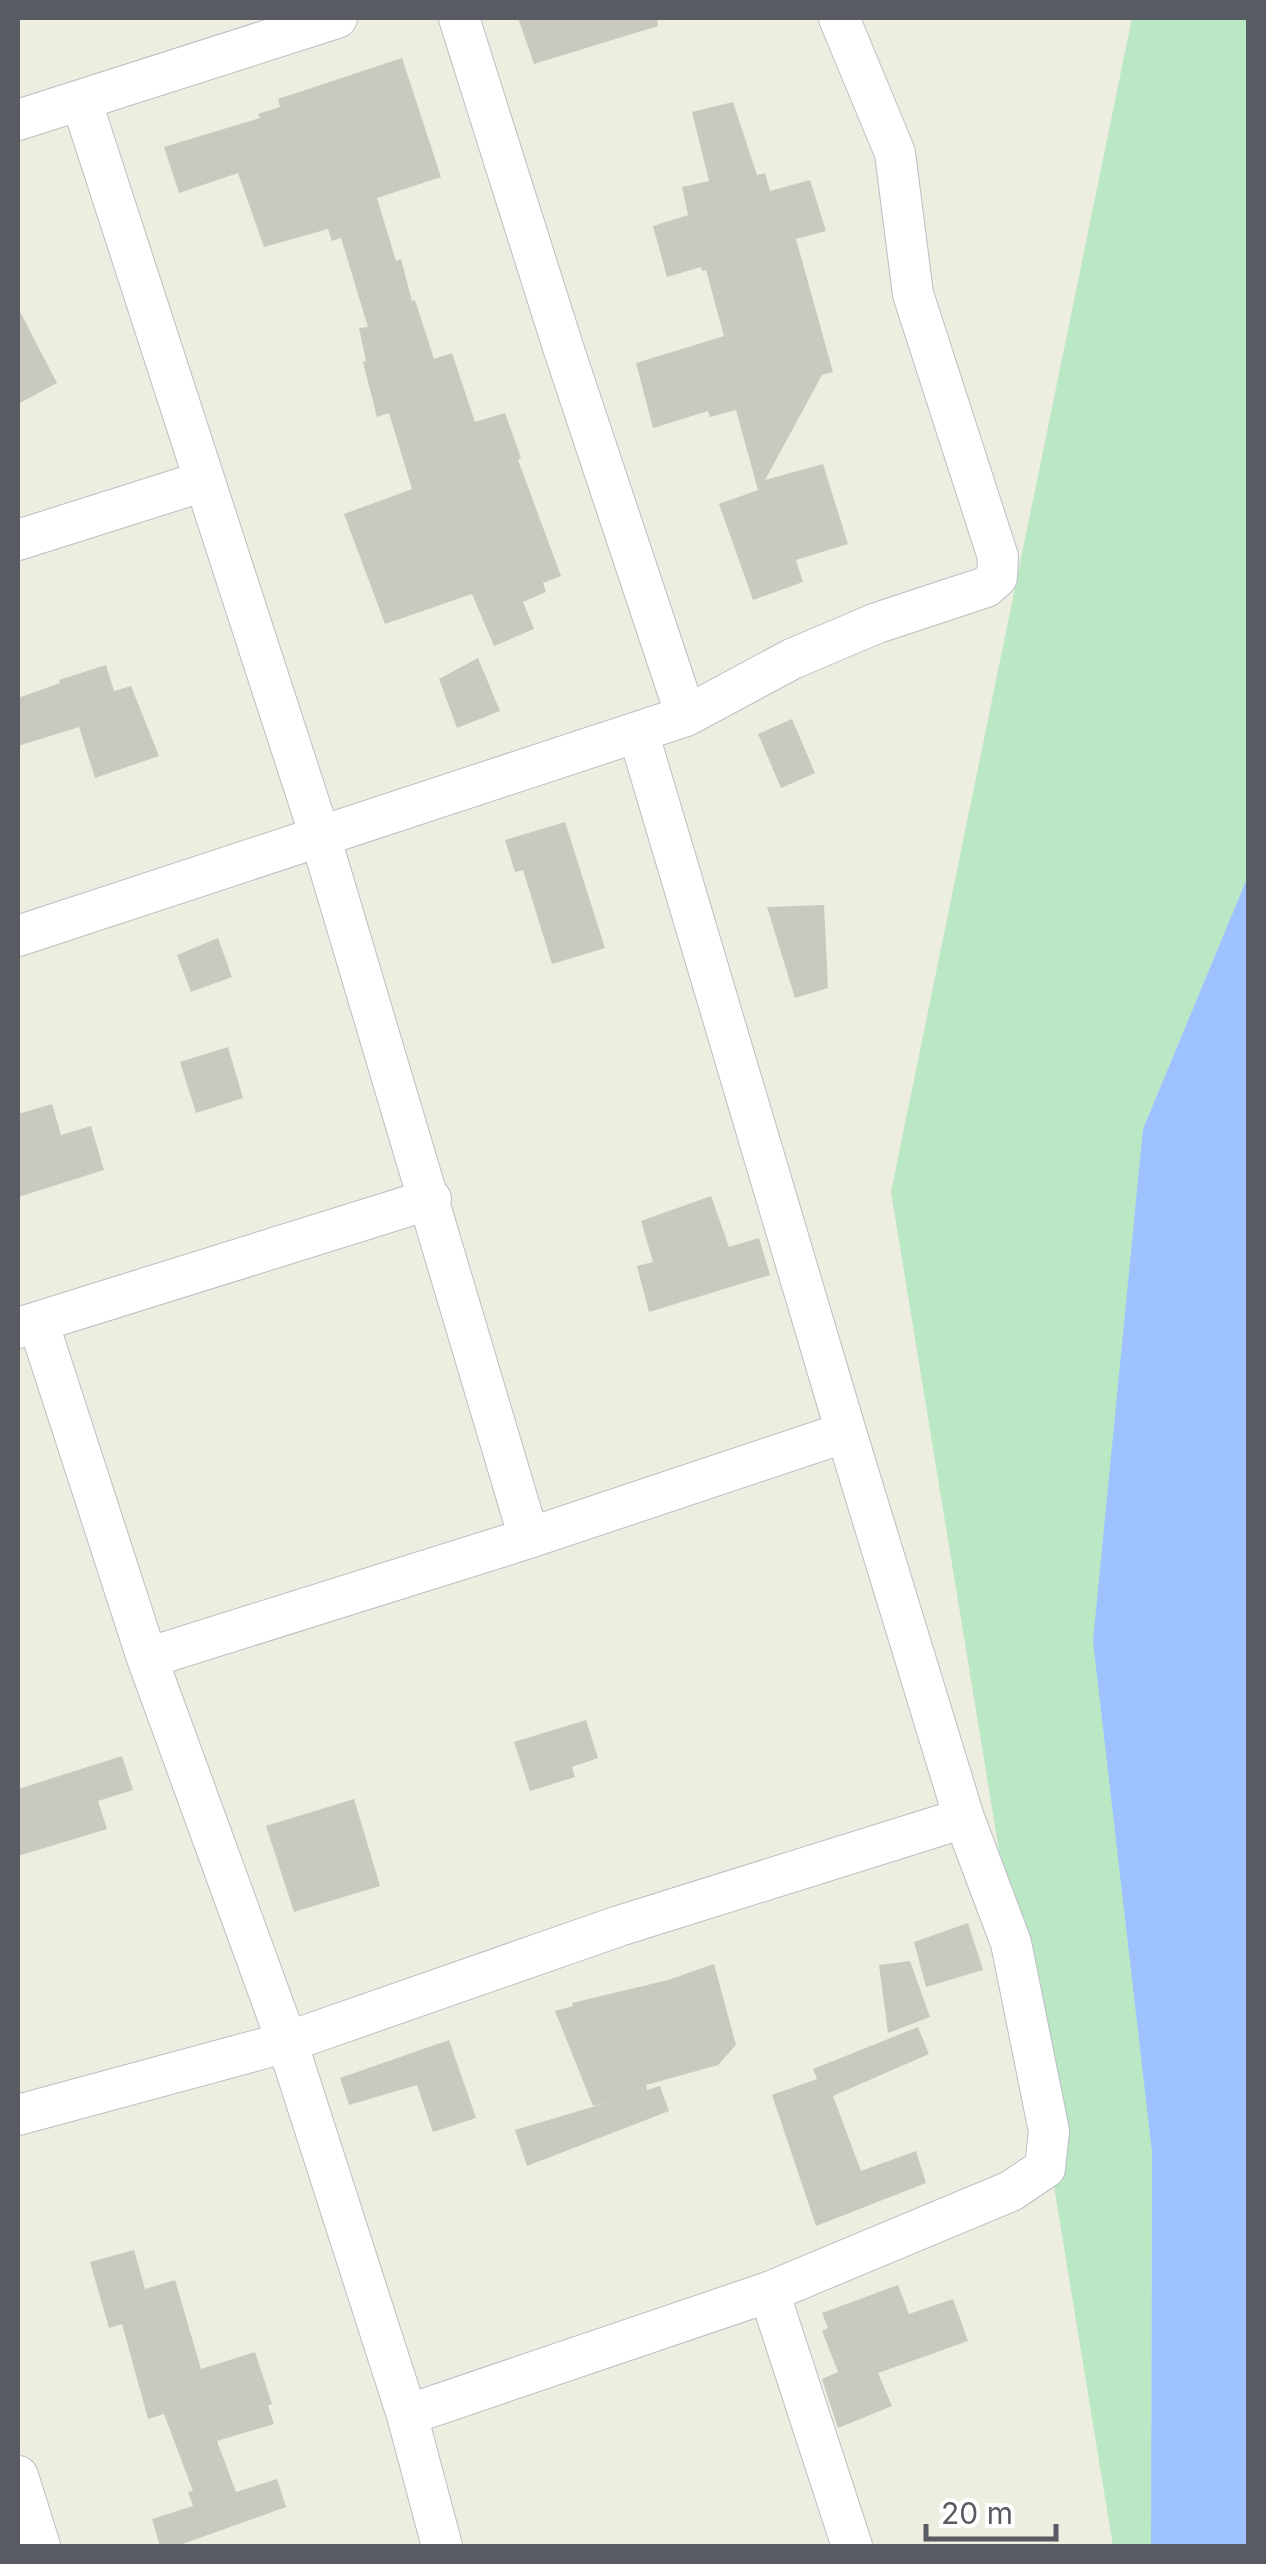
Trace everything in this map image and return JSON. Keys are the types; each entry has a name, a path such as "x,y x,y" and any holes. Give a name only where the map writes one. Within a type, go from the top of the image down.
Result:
{"street":[{"path":"18,120 337,18"},
{"path":"459,18 569,366 686,716"},
{"path":"18,936 686,716 792,659 877,623 986,587 997,577 998,557 914,294 895,153 839,18"},
{"path":"81,100 320,836 529,1538"},
{"path":"18,540 204,481"},
{"path":"406,2415 768,2292 1011,2191 1045,2168 1049,2131 1011,1943 964,1818 638,732"},
{"path":"430,1199 28,1325 287,2042 406,2415 442,2546"},
{"path":"147,1658 529,1538 846,1432"},
{"path":"18,2115 287,2042 619,1926 964,1818"},
{"path":"768,2292 852,2546"},
{"path":"18,2476 40,2546"}],"green space":[{"path":"1132,18 1248,18 1248,876 1143,1129 1152,2152 1151,2546 1113,2546 891,1192"}],"water":[{"path":"1248,876 1248,2546 1151,2546 1152,2152 1093,1641 1143,1129"}],"building":[{"path":"518,18 657,18 658,26 534,64"},
{"path":"402,58 441,177 377,198 396,261 401,259 434,359 452,353 475,422 505,413 561,576 543,583 546,592 523,602 534,629 494,646 472,594 385,624 344,514 412,489 389,413 377,417 359,328 368,327 341,238 332,241 328,229 264,247 238,173 179,193 164,147 260,118 258,114 280,107 278,99"},
{"path":"733,102 757,175 765,173 770,191 810,180 826,231 796,239 833,372 822,375 765,480 823,464 848,544 796,560 803,582 753,600 719,504 758,490 736,410 710,417 708,411 653,428 636,363 724,336 706,270 701,267 667,277 653,226 688,215 682,187 709,181 692,112"},
{"path":"18,308 57,383 18,404"},
{"path":"478,658 500,711 457,728 439,679"},
{"path":"106,665 114,691 131,686 159,756 95,778 79,727 18,746 18,698"},
{"path":"792,719 815,773 781,788 758,734"},
{"path":"565,822 605,948 552,964 523,870 515,872 505,840"},
{"path":"824,905 828,988 795,998 767,907"},
{"path":"218,938 232,977 191,992 177,955"},
{"path":"228,1047 243,1098 196,1113 180,1062"},
{"path":"52,1104 61,1135 91,1126 104,1170 18,1197 18,1114"},
{"path":"711,1196 729,1247 759,1238 770,1275 649,1312 637,1266 653,1262 641,1221"},
{"path":"586,1720 598,1758 572,1767 575,1777 530,1791 514,1742"},
{"path":"122,1756 133,1790 98,1801 107,1829 18,1856 18,1789"},
{"path":"354,1799 380,1886 294,1912 266,1826"},
{"path":"968,1923 983,1970 926,1987 914,1942"},
{"path":"910,1961 930,2017 888,2033 879,1965"},
{"path":"714,1964 736,2045 718,2065 646,2085 647,2090 660,2086 669,2111 527,2166 515,2130 609,2102 593,2106 555,2011"},
{"path":"918,2027 929,2054 833,2096 861,2171 916,2151 926,2183 816,2226 772,2095 817,2079 813,2069"},
{"path":"449,2040 476,2118 433,2132 417,2085 349,2105 340,2078"},
{"path":"134,2250 145,2289 175,2280 201,2369 255,2352 272,2404 268,2406 274,2424 217,2441 236,2492 277,2479 286,2507 177,2546 160,2546 152,2519 193,2506 188,2492 193,2491 164,2414 148,2419 122,2324 109,2328 90,2262"},
{"path":"898,2285 909,2314 953,2299 968,2341 878,2373 892,2406 838,2428 822,2379 838,2372 822,2331 828,2328 822,2313"}]}
